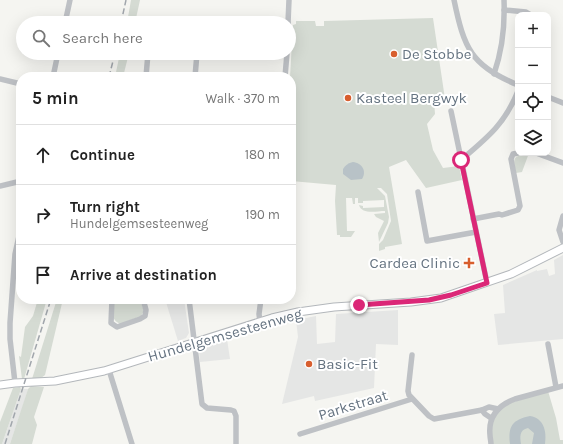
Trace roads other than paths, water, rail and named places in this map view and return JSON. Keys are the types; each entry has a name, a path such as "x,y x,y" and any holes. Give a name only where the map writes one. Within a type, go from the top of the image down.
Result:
{"main road":[{"name":"Hundelgemsesteenweg","path":"0,385 60,380 109,370 194,342 288,314 321,308 429,300 451,295 526,268 563,248"}],"street":[{"path":"67,16 70,0"},
{"path":"288,16 289,0"},
{"path":"454,0 461,31 472,55 481,65 494,74 515,84"},
{"path":"494,74 501,44 504,0"},
{"path":"504,10 526,12"},
{"path":"54,72 57,60"},
{"path":"146,72 147,60"},
{"path":"195,72 196,60"},
{"path":"285,72 286,60"},
{"path":"0,79 16,83"},
{"path":"461,160 498,127 509,111 515,94"},
{"path":"551,98 563,103"},
{"path":"451,111 487,283"},
{"path":"473,219 499,214 502,215 518,210 520,206 510,159 515,154"},
{"path":"544,156 563,163"},
{"path":"0,186 16,182"},
{"path":"418,192 426,241 476,232"},
{"path":"563,216 559,230 563,242"},
{"path":"15,383 11,353 10,323 16,250"},
{"path":"112,304 111,323 117,327 145,316 146,310 144,304"},
{"path":"190,304 202,404 207,408 234,411 236,416 236,444"},
{"path":"260,304 260,322"},
{"path":"548,344 556,387"},
{"name":"Parkstraat","path":"300,434 412,399 408,391 412,355"},
{"path":"109,370 132,444"},
{"path":"492,444 490,435 492,418 498,408 510,401 563,386"},
{"path":"412,399 434,419 482,410 489,407 498,408"},
{"path":"482,410 485,414 492,418"}],"railway":[{"path":"123,16 126,0"},
{"path":"110,72 113,60"},
{"path":"5,444 49,304"}],"place":[{"name":"De Stobbe","path":"394,54"},
{"name":"Kasteel Bergwyk","path":"348,98"},
{"name":"Cardea Clinic","path":"469,263"},
{"name":"Basic-Fit","path":"309,364"}]}
